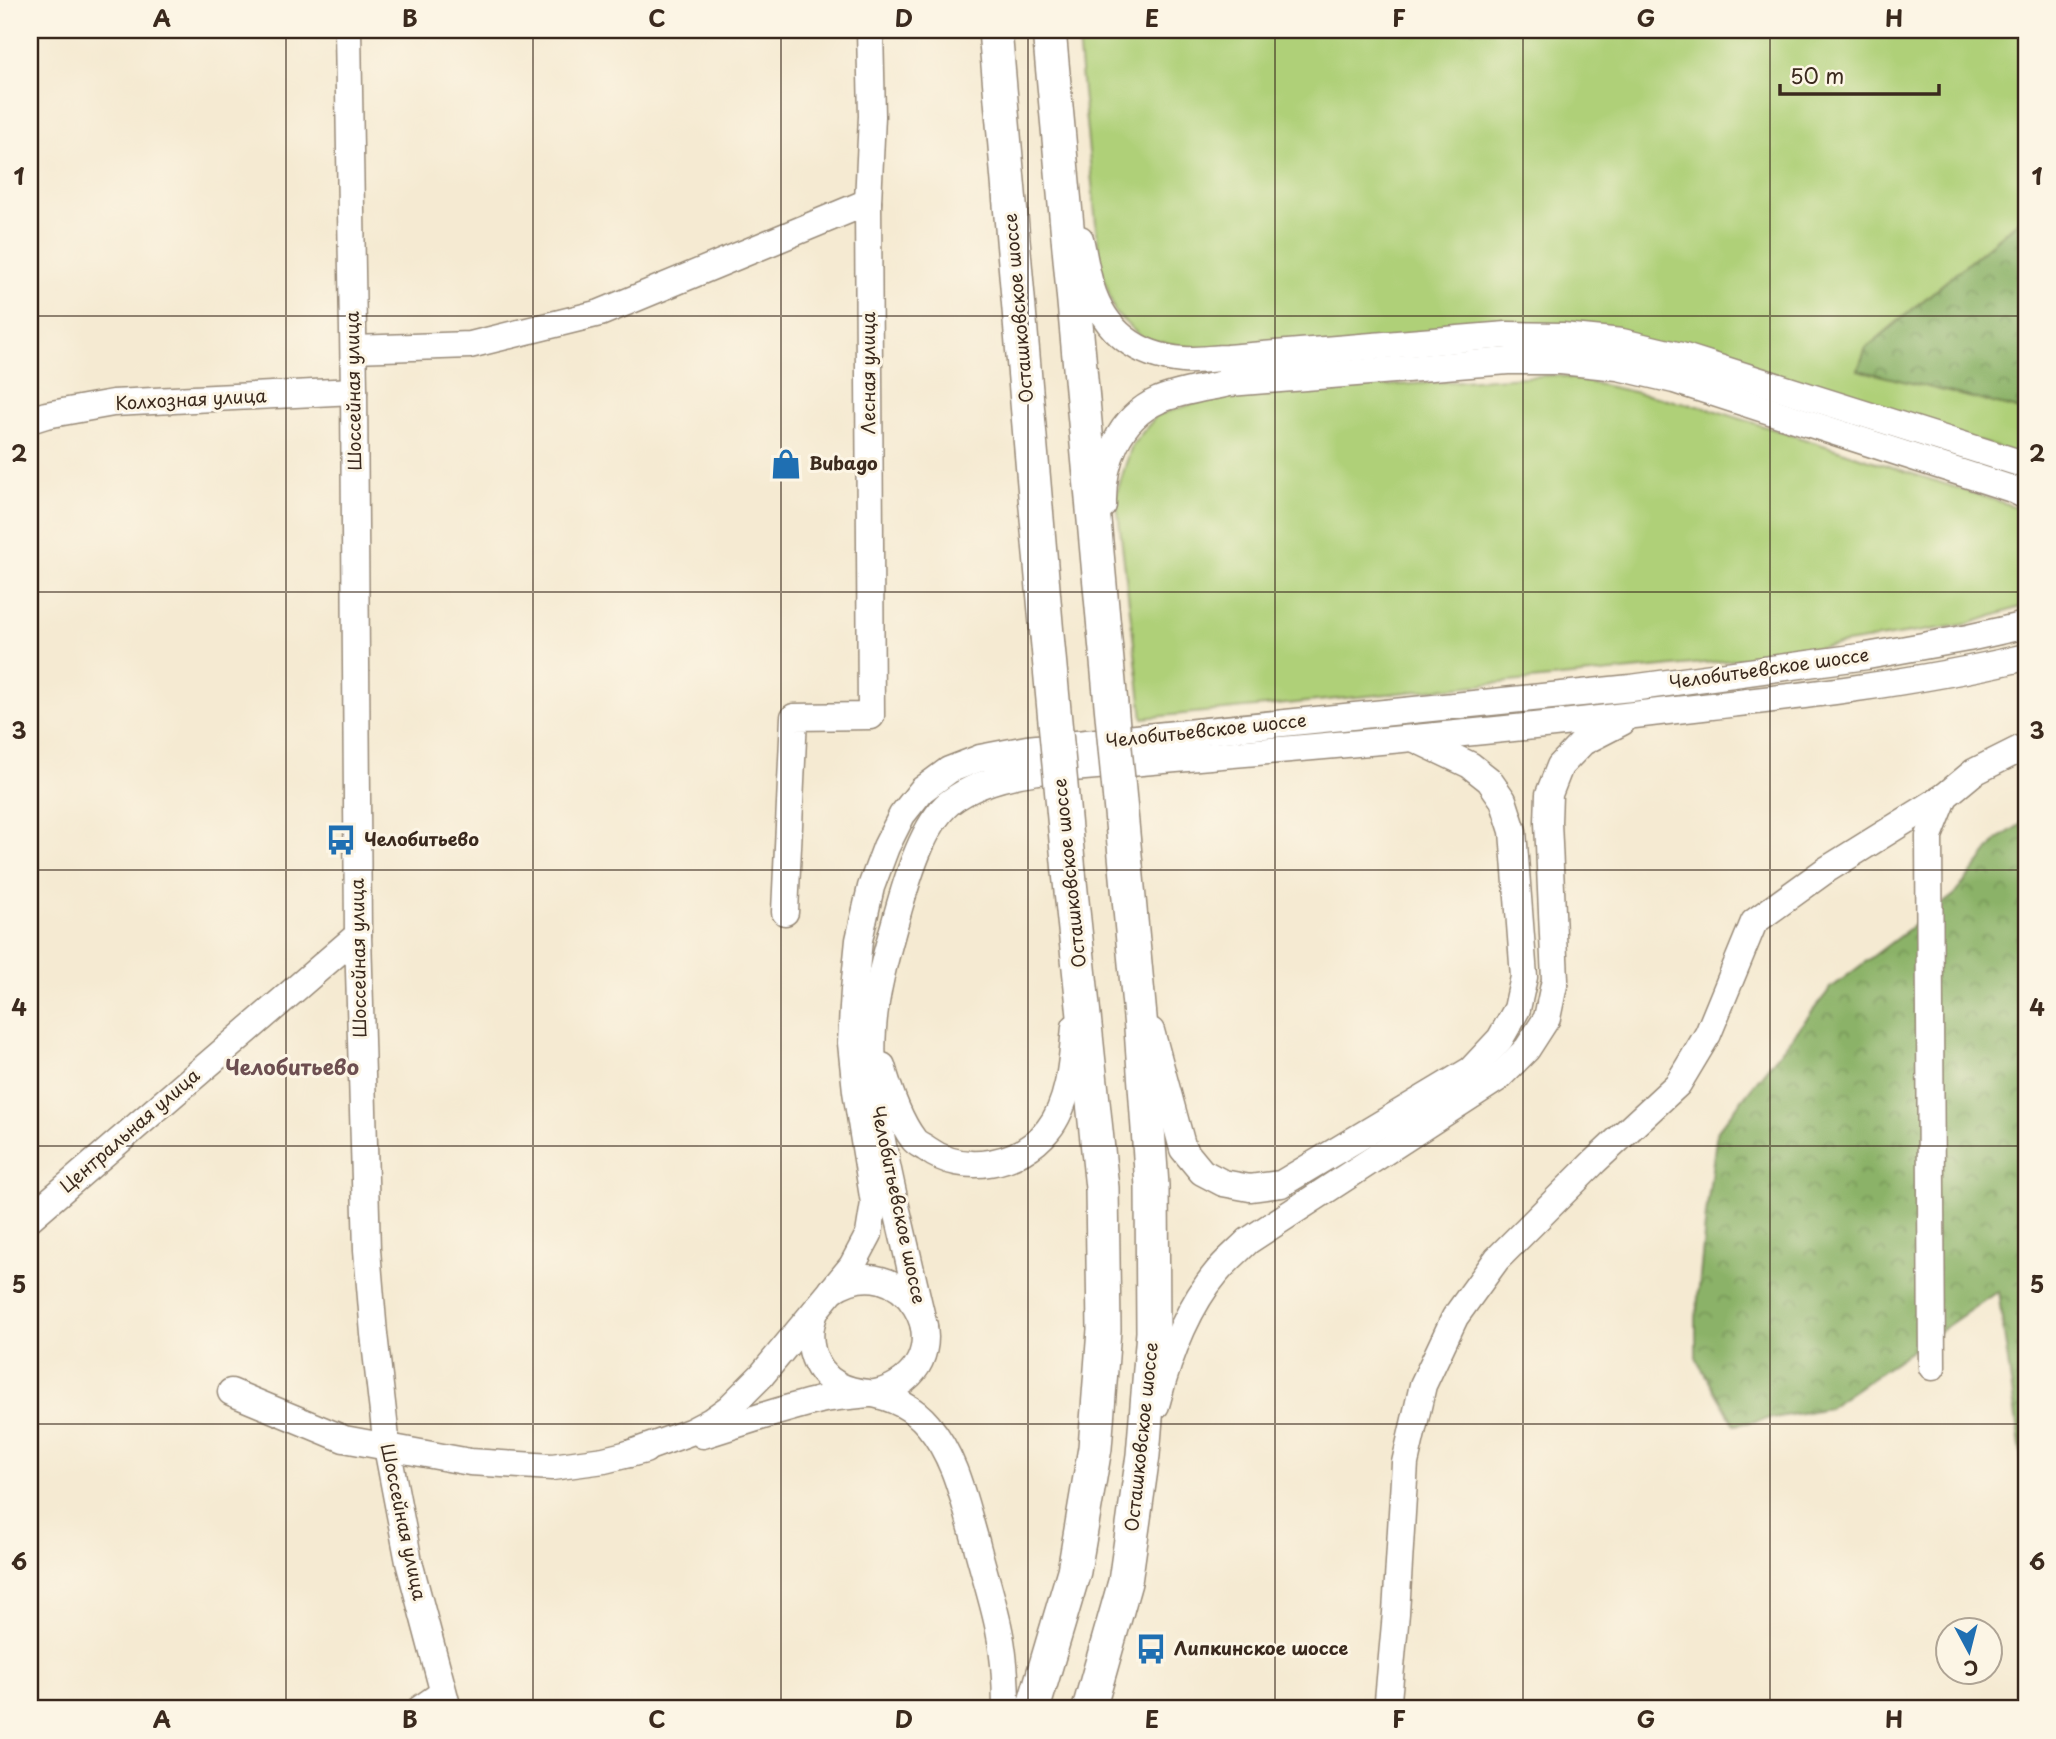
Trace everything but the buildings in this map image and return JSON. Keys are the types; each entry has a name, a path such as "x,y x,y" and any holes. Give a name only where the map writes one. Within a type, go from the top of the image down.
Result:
{"main road":[{"name":"Осташковское шоссе","path":"995,30 1047,635 1102,1188 1104,1330 1095,1448 1074,1571 1033,1709"},
{"name":"Осташковское шоссе","path":"1049,30 1134,948 1152,1186 1153,1332 1143,1455 1125,1582 1089,1709"}],"street":[{"name":"Шоссейная улица","path":"348,30 354,349 358,934 368,1250 387,1447 409,1562 445,1701"},
{"name":"Лесная улица","path":"785,912 794,717 871,716 868,202 872,116 870,30"},
{"path":"1060,146 1091,288 1107,321 1126,341 1152,354 1184,360 1227,358 1507,335 1562,336 1622,342 1681,356 2026,465"},
{"path":"354,349 470,345 600,313 868,202"},
{"path":"1104,629 1102,492 1107,462 1119,435 1137,413 1159,400 1191,390 1229,383 1508,361 1560,361 1618,367 1674,380 2012,489 2026,496"},
{"name":"Колхозная улица","path":"30,421 46,415 113,403 354,391"},
{"path":"1968,638 2026,615"},
{"name":"Челобитьевское шоссе","path":"629,1454 690,1432 729,1408 761,1376 852,1266 869,1234 874,1203 851,1043 859,940 870,887 902,815 922,790 949,770 980,758 1027,749 1631,688 1867,656 2026,625"},
{"name":"Челобитьевское шоссе","path":"231,1392 344,1439 470,1462 527,1466 577,1465 691,1438 819,1400 881,1392 906,1378 916,1367 922,1354 924,1326 875,1103 873,1026 882,969 905,886 919,850 933,823 949,803 978,787 1012,775 1038,771 1413,738 1872,687 2026,657"},
{"path":"1974,669 2026,666"},
{"path":"1143,1455 1176,1343 1194,1304 1217,1272 1248,1241 1498,1078 1527,1049 1547,1018 1555,980 1549,794 1560,766 1583,742 1634,715"},
{"path":"1134,948 1151,1028 1183,1149 1202,1172 1223,1183 1250,1188 1281,1184 1471,1070 1500,1039 1517,1010 1524,977 1513,831 1503,800 1489,780 1470,765 1413,738"},
{"path":"1390,1709 1388,1700 1405,1463 1423,1385 1455,1317 1497,1259 1595,1161 1678,1084 1708,1034 1754,922 1826,870 1945,796 1974,772 2026,746"},
{"path":"1931,1367 1929,836 1945,796"},
{"name":"Центральная улица","path":"30,1218 358,934"},
{"path":"882,969 878,1003 880,1055 887,1085 897,1110 915,1141 936,1156 964,1165 997,1162 1024,1151 1048,1130 1061,1107 1072,1060 1076,1017 1077,945"},
{"name":"Челобитьевское шоссе","path":"868,1393 855,1392 837,1385 825,1375 816,1361 809,1336 812,1318 823,1300 842,1284 857,1279 874,1278 890,1282 912,1298 920,1311 924,1326"},
{"path":"868,1393 889,1398 909,1408 927,1423 943,1446 958,1479 999,1626 1006,1682 1006,1709"},
{"path":"420,1709 445,1701"}],"green space":[{"path":"1077,30 2026,30 2026,215 1866,348 1858,369 2026,411 2026,457 1765,372 1186,347 1142,338 1115,313 1100,265"},
{"path":"2026,215 2026,411 1858,370 1866,348"},
{"path":"1556,375 1707,408 2026,510 2026,605 1968,624 1744,659 1143,718 1116,495 1132,445 1157,415 1218,396"},
{"path":"2026,821 2026,1489 1998,1291 1828,1408 1735,1425 1696,1359 1696,1318 1717,1131 1831,988 1954,895 1998,839"}],"place":[{"name":"Bubago","path":"786,464"},
{"name":"Челобитьево","path":"341,840"},
{"name":"Липкинское шоссе","path":"1151,1649"}],"district":[{"name":"Челобитьево","path":"292,1068"}]}
